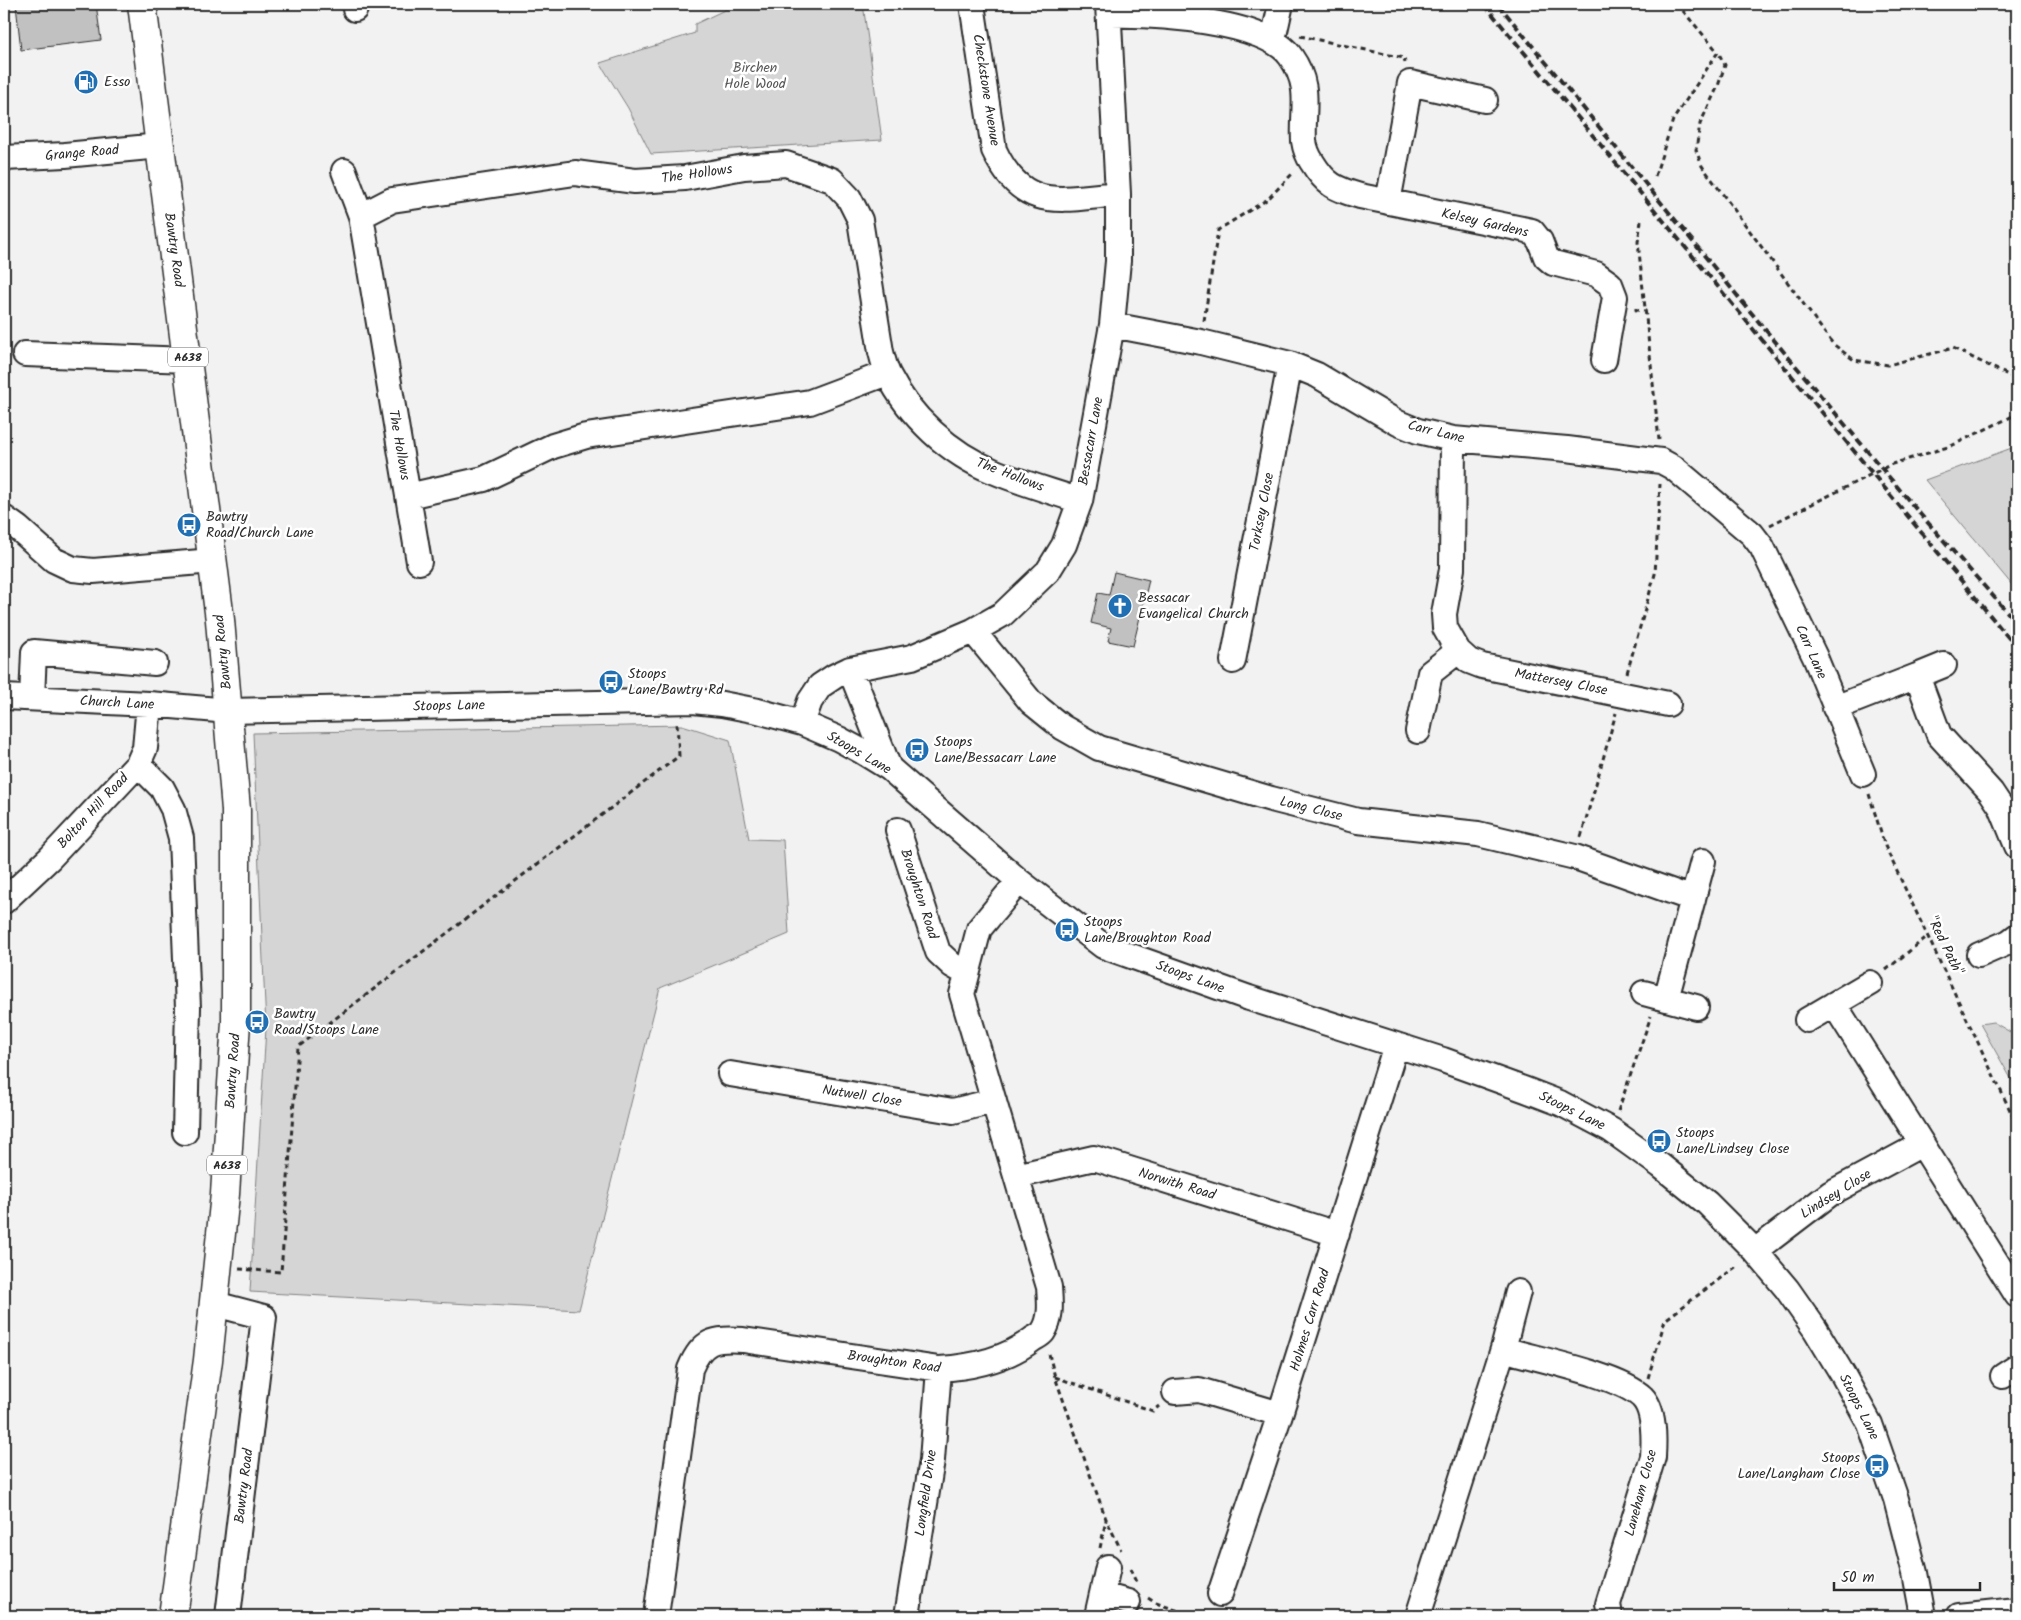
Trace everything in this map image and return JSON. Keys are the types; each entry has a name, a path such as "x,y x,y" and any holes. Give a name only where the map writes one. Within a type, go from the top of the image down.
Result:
{"highway":[{"name":"Bawtry Road","path":"142,4 213,561 229,711 236,810 236,1022 225,1194 215,1304 173,1616"}],"street":[{"name":"Checkstone Avenue","path":"972,4 994,150 1004,169 1018,185 1033,194 1048,198 1118,194"},
{"path":"1272,35 1281,4"},
{"name":"Bessacarr Lane","path":"802,723 810,702 820,686 835,676 850,670 912,657 973,631 1003,614 1048,571 1064,545 1080,501 1112,325 1118,261 1118,194 1109,10"},
{"name":"Kelsey Gardens","path":"1109,10 1231,26 1272,35 1291,55 1300,72 1306,94 1304,143 1309,157 1322,178 1340,191 1532,231 1540,241 1546,257 1553,263 1596,274 1610,284 1616,296 1604,360"},
{"path":"1388,202 1410,83 1485,100"},
{"name":"Grange Road","path":"4,158 65,155 160,146"},
{"name":"The Hollows","path":"362,216 392,200 575,173 635,181 684,178 744,167 786,164 832,180 849,198 860,220 881,352 887,373 901,396 930,430 964,456 992,471 1080,501"},
{"name":"The Hollows","path":"344,171 362,216 419,562"},
{"name":"Carr Lane","path":"1112,325 1200,342 1290,364 1317,376 1398,423 1418,431 1453,439 1567,449 1661,461 1674,468 1752,534 1762,547 1788,600 1864,774"},
{"path":"24,354 188,360"},
{"name":"Torksey Close","path":"1233,661 1290,364"},
{"name":"The Hollows","path":"408,496 484,479 553,446 586,436 810,402 887,373"},
{"name":"Mattersey Close","path":"1453,439 1452,569 1444,614 1445,628 1458,651 1469,661 1482,666 1668,704"},
{"path":"4,518 54,560 73,569 93,571 213,561"},
{"name":"Long Close","path":"973,631 1031,702 1062,727 1098,748 1271,799 1358,820 1478,834 1575,857 1693,900"},
{"path":"1418,731 1430,673 1458,651"},
{"path":"32,698 34,652 155,663"},
{"path":"1835,708 1944,665"},
{"path":"850,670 889,768"},
{"path":"1917,676 1940,735 2001,807 2017,846"},
{"name":"Church Lane","path":"4,697 149,704 229,711"},
{"name":"Stoops Lane","path":"229,711 676,702 722,704 758,711 802,723 839,739 889,768 1019,881 1103,946 1250,998 1396,1045 1560,1103 1611,1130 1661,1166 1707,1203 1755,1251 1787,1289 1815,1329 1870,1424 1896,1499 1915,1573 1923,1616"},
{"name":"Bolton Hill Road","path":"4,901 50,858 138,764 145,748 149,704"},
{"path":"138,764 162,788 173,809 181,838 188,1008 185,1132"},
{"name":"Broughton Road","path":"898,830 938,952 952,965 966,974"},
{"path":"1696,1007 1656,996 1693,900 1703,861"},
{"path":"1019,881 980,930 966,974 962,994 1049,1287 1050,1310 1043,1332"},
{"path":"1980,955 2009,942 2017,936"},
{"path":"1807,1020 1870,983"},
{"path":"1834,1004 2017,1295"},
{"name":"Holmes Carr Road","path":"1220,1594 1280,1414 1396,1045"},
{"name":"Nutwell Close","path":"730,1074 953,1111 994,1101"},
{"name":"Lindsey Close","path":"1755,1251 1831,1194 1922,1144"},
{"name":"Norwith Road","path":"1016,1176 1094,1158 1336,1234"},
{"path":"1418,1616 1503,1349 1518,1292"},
{"name":"Bawtry Road","path":"215,1304 264,1316 228,1616"},
{"name":"Broughton Road","path":"656,1616 690,1369 696,1355 709,1342 726,1339 743,1340 939,1369 962,1368 991,1362 1023,1347 1043,1332"},
{"path":"1503,1349 1613,1380 1642,1397"},
{"name":"Longfield Drive","path":"908,1616 932,1460 939,1369"},
{"path":"1175,1392 1199,1390 1280,1414"},
{"name":"Laneham Close","path":"1610,1616 1608,1604 1653,1456 1655,1433 1649,1411 1642,1397"},
{"path":"1099,1605 1120,1562"},
{"path":"1099,1605 1136,1594"},
{"path":"1959,1616 2017,1610"}],"path":[{"path":"1676,4 1718,52 1725,65 1718,86 1700,124 1696,150 1702,166 1832,344 1854,360 1888,366 1953,348 2017,378"},
{"path":"1272,35 1404,58 1410,83"},
{"path":"1655,176 1673,120 1718,52"},
{"path":"1200,342 1218,230 1268,199 1309,157"},
{"path":"1575,857 1655,574 1661,461 1638,242 1641,221"},
{"path":"1752,534 1892,464 1951,446 2017,414"},
{"path":"218,1267 281,1272 298,1047 679,756 676,702"},
{"name":"\"Red Path\"","path":"1864,774 1885,846 2017,1125"},
{"path":"1870,983 1928,936"},
{"path":"1611,1130 1656,996"},
{"path":"1642,1397 1665,1320 1755,1251"},
{"path":"1043,1332 1055,1377 1120,1562 1136,1594 1192,1616"},
{"path":"1055,1377 1153,1410 1175,1392"}],"green space":[{"name":"Birchen Hole Wood","path":"737,4 863,4 882,140 651,154 628,108 600,63 695,33 695,24"},
{"path":"2017,446 2017,591 1925,480"},
{"path":"682,725 730,740 749,839 783,840 789,934 660,988 579,1310 250,1292 266,1028 253,733"},
{"path":"1993,1022 2017,1036 2017,1089 1980,1024"}],"building":[{"path":"96,4 101,40 21,50 16,5"},
{"path":"1114,572 1149,580 1133,646 1108,641 1111,628 1091,623 1098,593 1109,595"}],"railway":[{"path":"1484,4 2017,648"},
{"path":"1498,4 1763,327 1921,515 2017,623"}],"place":[{"name":"Esso","path":"86,82"},
{"name":"Bawtry Road/Church Lane","path":"189,525"},
{"name":"Bessacar Evangelical Church","path":"1120,606"},
{"name":"Stoops Lane/Bawtry Rd","path":"611,682"},
{"name":"Stoops Lane/Bessacarr Lane","path":"917,750"},
{"name":"Stoops Lane/Broughton Road","path":"1067,930"},
{"name":"Bawtry Road/Stoops Lane","path":"257,1022"},
{"name":"Stoops Lane/Lindsey Close","path":"1659,1141"},
{"name":"Stoops Lane/Langham Close","path":"1877,1466"}]}
